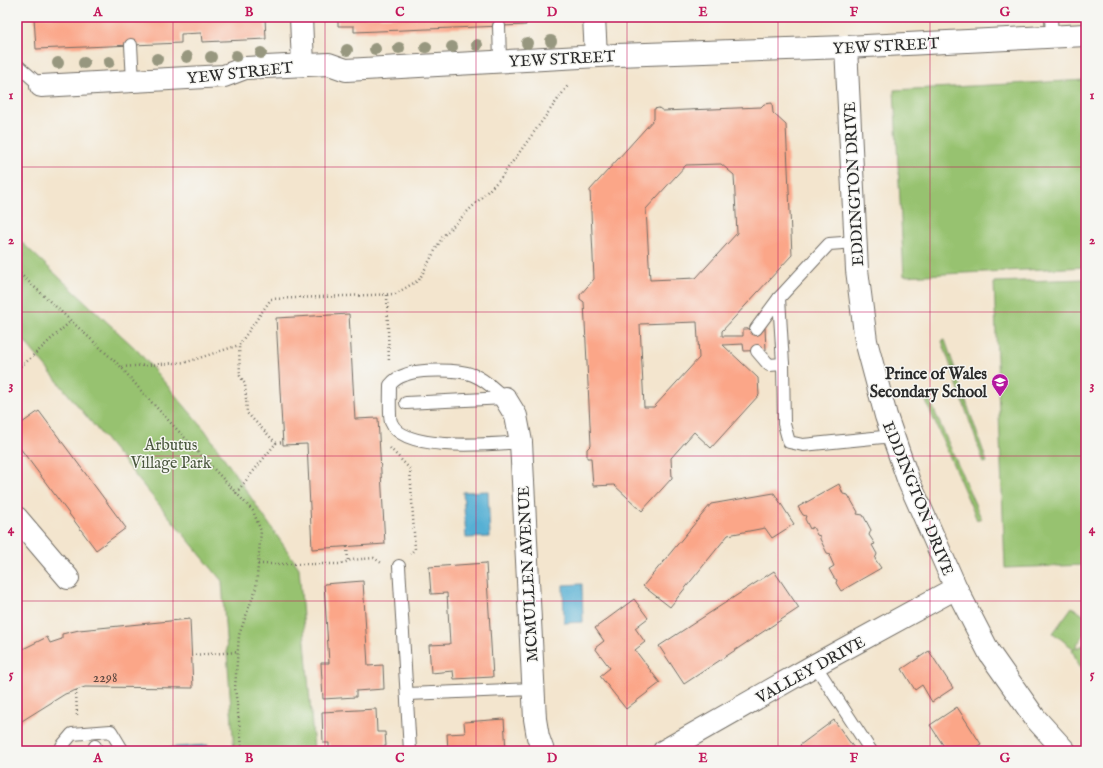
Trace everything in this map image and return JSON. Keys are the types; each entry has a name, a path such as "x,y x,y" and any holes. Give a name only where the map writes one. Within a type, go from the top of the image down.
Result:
{"street":[{"path":"301,17 303,65"},
{"path":"594,17 596,56"},
{"name":"YEW STREET","path":"41,86 224,76 245,68 303,65 329,64 346,70 596,56 846,46 1052,27 1086,36"},
{"name":"EDDINGTON DRIVE","path":"846,46 857,270 866,341 886,416 909,482 956,588 990,654 1035,718 1065,751"},
{"name":"MCMULLEN AVENUE","path":"505,398 516,416 521,442 535,719 538,737 543,751"},
{"path":"17,518 68,578"},
{"name":"VALLEY DRIVE","path":"664,751 814,665 956,588"}],"lane":[{"path":"499,26 500,61"},
{"path":"131,45 133,81"},
{"path":"17,65 41,86"},
{"path":"756,329 779,298 829,244 856,242"},
{"path":"779,298 783,364 784,424 789,442 803,445 893,436"},
{"path":"757,351 769,365 783,364"},
{"path":"505,398 487,382 472,374 452,371 406,374 394,380 390,385 391,422 404,436 439,445 521,442"},
{"path":"406,402 505,398"},
{"path":"399,566 410,751"},
{"path":"814,665 871,751"},
{"path":"406,694 533,688"},
{"path":"63,751 62,746 72,734 111,731 123,751"}],"path":[{"path":"121,367 187,362 239,345 272,299 395,294 419,280 443,236 500,179 569,84"},
{"path":"17,271 121,367 143,393 254,511 261,531 256,588 239,634 236,688 244,751"},
{"path":"387,294 390,362 388,368"},
{"path":"17,368 25,363 71,321"},
{"path":"239,345 240,376 245,384 247,413 276,443"},
{"path":"236,493 276,443 282,442"},
{"path":"258,564 341,564 351,560 374,558 386,566 399,566 415,549 411,472 387,444"},
{"path":"347,547 348,561"},
{"path":"191,655 238,652"},
{"path":"76,690 77,716"}],"green space":[{"path":"1086,80 1086,267 904,276 894,90"},
{"name":"Arbutus Village Park","path":"17,238 137,350 205,430 299,568 314,751 234,751 222,581 17,332"},
{"path":"1086,279 1086,565 1005,568 994,282"},
{"path":"945,340 987,462 984,463 942,341"},
{"path":"928,396 981,518 977,520 925,399"},
{"path":"1072,607 1086,617 1086,632 1074,649 1053,633"},
{"path":"1086,644 1086,673 1083,674 1072,650"}],"water":[{"path":"488,491 490,537 466,538 463,492"},
{"path":"582,584 583,622 564,623 563,585"},
{"path":"208,745 208,751 163,751 163,748"}],"building":[{"path":"34,17 265,17 266,39 202,42 201,33 181,34 181,43 36,49"},
{"path":"338,17 526,17 526,25 354,32 354,26 338,26"},
{"path":"772,103 773,113 786,125 792,255 722,331 722,336 743,336 743,329 765,328 766,350 744,351 743,344 723,345 758,378 759,395 711,448 694,432 671,458 672,478 642,511 614,485 593,486 591,458 587,458 587,449 591,445 584,302 580,299 580,295 594,279 590,190 654,119 654,109 659,108 663,111 761,107 764,104","holes":["721,164 734,175 737,233 696,278 650,280 646,209 686,165","697,322 699,358 654,407 644,407 640,324"]},
{"path":"349,314 355,419 378,418 385,544 312,549 307,444 283,445 276,318"},
{"path":"39,411 126,528 96,550 17,444 17,416 22,423"},
{"path":"839,484 843,494 848,495 858,512 857,514 863,515 871,530 869,535 875,544 872,545 877,554 875,559 881,568 841,591 836,583 837,580 834,578 829,569 834,566 830,557 831,554 827,553 820,536 817,535 813,527 810,529 805,519 806,516 803,515 798,507"},
{"path":"774,493 794,524 772,538 765,528 728,535 670,607 643,586 711,504"},
{"path":"486,563 493,677 454,679 453,671 431,673 429,645 450,644 447,593 431,594 429,567"},
{"path":"774,571 799,608 684,684 659,646"},
{"path":"363,581 368,666 383,665 384,689 356,691 356,697 323,699 321,663 329,663 324,584"},
{"path":"634,599 648,618 635,628 645,642 635,650 660,683 626,709 600,676 610,668 595,648 604,641 595,628"},
{"path":"190,619 193,688 85,687 65,694 17,724 17,652 47,637 50,643 62,639 62,634 79,630"},
{"path":"929,651 953,688 932,702 922,685 915,690 902,669"},
{"path":"957,707 981,744 969,751 947,751 930,725"},
{"path":"376,709 377,732 385,732 386,746 373,747 373,751 329,751 329,743 323,743 322,712"},
{"path":"504,719 506,751 448,751 447,734 465,733 464,722"},
{"path":"834,720 856,751 804,751 800,745"}],"place":[{"name":"Prince of Wales Secondary School","path":"1000,397"}]}
